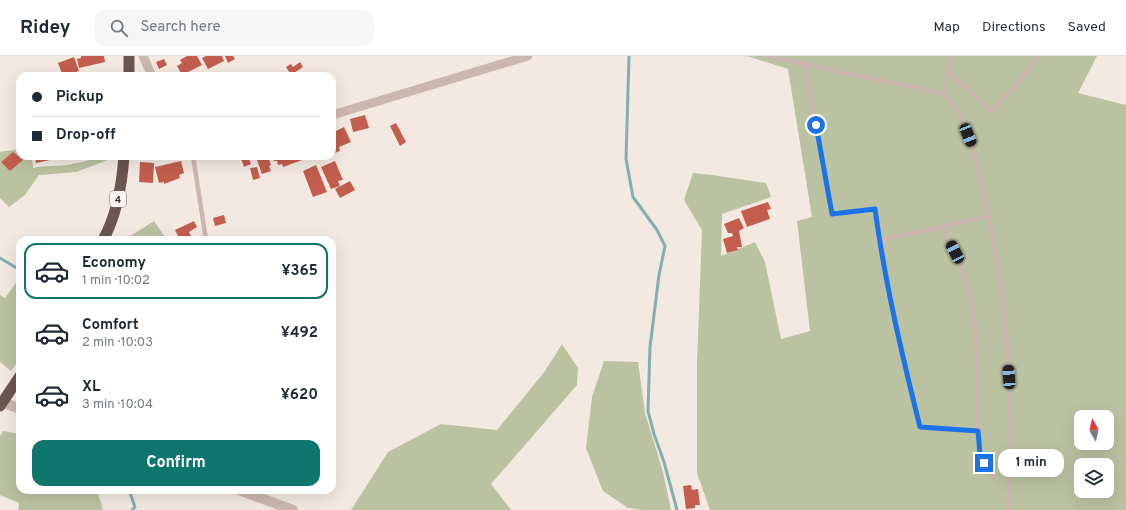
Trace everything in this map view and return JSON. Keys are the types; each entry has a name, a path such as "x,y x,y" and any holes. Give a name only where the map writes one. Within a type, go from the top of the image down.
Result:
{"highway":[{"path":"129,56 129,72"},
{"name":"4","path":"104,236 116,205 123,174 124,160"},
{"path":"1,403 16,382"}],"street":[{"path":"143,56 150,72"},
{"path":"336,113 528,56"},
{"path":"1,403 16,408"},
{"path":"250,494 293,510"}],"lane":[{"path":"767,56 944,94 958,109 973,148 989,216 1004,309 1009,377 1010,438 1008,510"},
{"path":"944,94 952,56"},
{"path":"949,72 991,110 1020,82 1039,56"},
{"path":"806,65 832,214 875,209 879,240 901,353 920,427 978,431"},
{"path":"194,160 205,236"},
{"path":"879,240 989,216"},
{"path":"942,227 955,252 970,298 976,338 978,431 980,454 994,477"}],"green space":[{"path":"747,56 1097,56 1078,93 1126,105 1126,510 710,510 697,473 697,364 702,230 684,200 693,173 766,183 771,197 722,214 721,256 755,242 765,262 781,339 810,331 797,221 812,217 788,69"},
{"path":"16,150 16,160 32,160 33,168 67,165 89,160 108,160 76,172 39,175 25,195 9,207 0,198 0,152"},
{"path":"154,221 164,236 130,236"},
{"path":"16,283 16,364 11,371 0,362 0,295 5,298"},
{"path":"562,344 578,368 577,385 491,484 511,510 351,510 388,452 441,424 497,430 545,371"},
{"path":"604,361 638,362 645,413 663,472 671,510 644,510 628,508 603,491 586,448 592,397"},
{"path":"3,431 16,433 16,494 98,494 103,510 18,510 19,503 0,495 0,436"}],"building":[{"path":"81,56 104,56 105,62 79,68 77,59 81,58"},
{"path":"187,56 197,56 202,65 188,72 180,72 177,66 182,63 180,60"},
{"path":"206,56 222,56 224,61 208,69 202,58"},
{"path":"225,56 233,56 235,59 228,63"},
{"path":"74,57 79,71 61,72 58,63"},
{"path":"164,59 167,65 159,69 156,62"},
{"path":"300,62 303,67 296,72 289,72 286,67 291,64 293,67"},
{"path":"365,115 369,128 353,132 350,119"},
{"path":"396,123 406,142 400,146 390,126"},
{"path":"344,127 351,142 339,147 340,151 336,152 336,131"},
{"path":"13,152 16,154 16,160 23,160 10,171 1,162"},
{"path":"36,160 50,160 36,163"},
{"path":"241,160 250,160 251,164 244,167"},
{"path":"257,160 269,160 271,165 269,166 271,171 262,174"},
{"path":"302,160 283,167 282,164 278,165 277,161 274,161"},
{"path":"181,161 184,173 179,175 180,178 164,184 164,182 159,183 155,167"},
{"path":"335,161 343,180 338,181 340,186 331,189 321,167"},
{"path":"140,162 154,163 153,183 139,182"},
{"path":"316,165 327,192 313,197 303,171"},
{"path":"257,167 260,178 253,180 250,168"},
{"path":"350,181 355,190 340,198 335,189"},
{"path":"768,202 771,209 767,210 770,219 747,227 741,211"},
{"path":"224,215 226,223 215,226 213,218"},
{"path":"739,218 744,228 739,231 742,247 737,247 738,250 727,253 723,239 733,236 732,233 728,233 724,224"},
{"path":"194,221 197,227 189,232 191,236 178,236 175,230"},
{"path":"691,485 692,490 698,489 700,505 695,505 695,508 686,509 683,486"}],"waterway":[{"path":"629,56 626,159 633,197 657,230 665,246 659,275 650,347 648,411 677,510"},
{"path":"0,258 16,268"},
{"path":"130,494 135,507 132,510"}],"route":[{"path":"816,125 832,214 875,209 879,240 901,353 920,427 978,431 980,454 984,463"}]}
